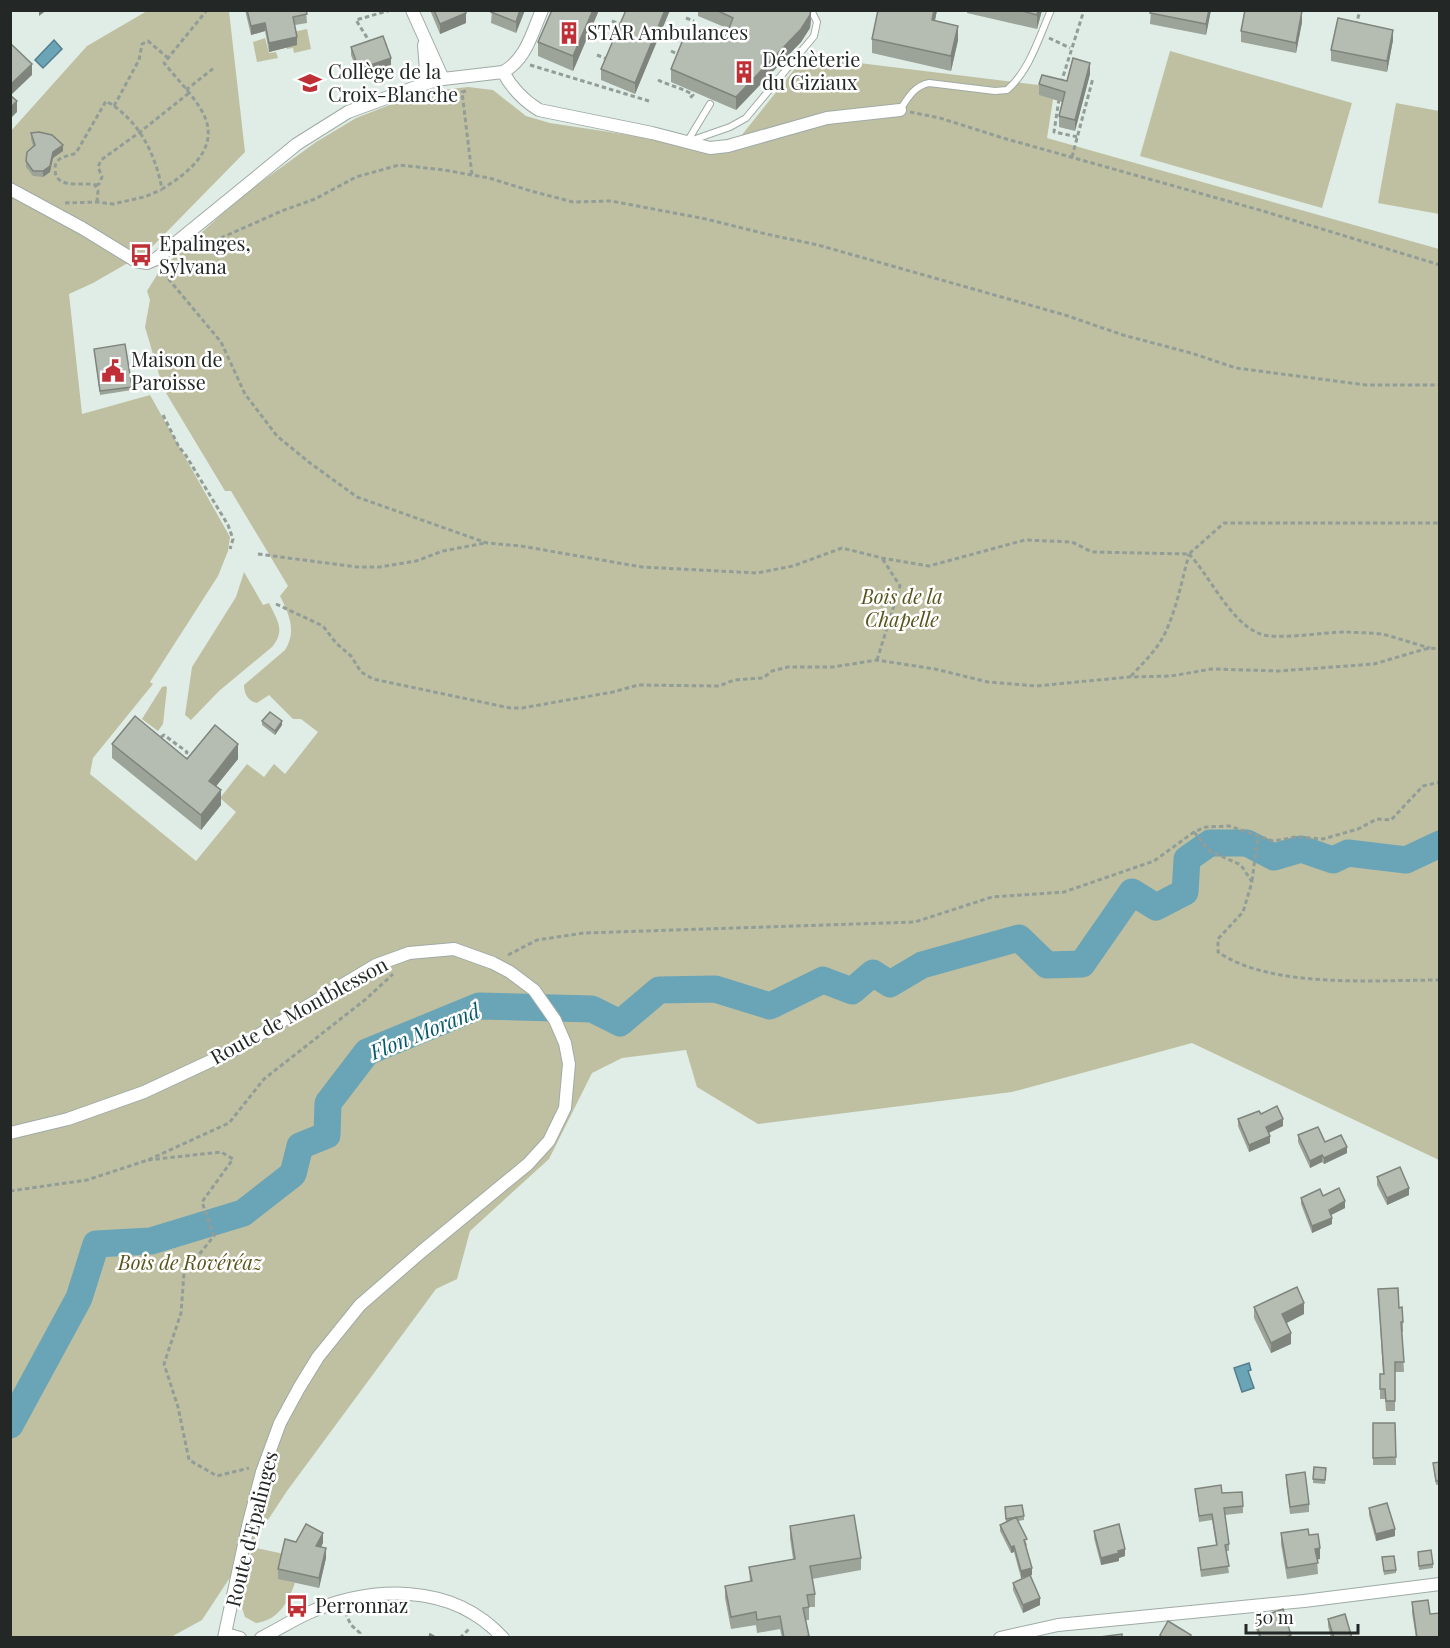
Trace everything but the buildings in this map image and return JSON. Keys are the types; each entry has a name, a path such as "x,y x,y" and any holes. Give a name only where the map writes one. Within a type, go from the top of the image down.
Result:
{"street":[{"path":"412,10 423,39 443,79"},
{"path":"10,189 82,228 136,261 147,263 156,259 306,139 348,112 427,83 503,72 511,68 523,55 542,10"},
{"path":"423,39 427,83"},
{"path":"503,72 511,87 539,110 652,133 710,148 728,146 827,118 900,110"},
{"name":"Route de Montblesson","path":"10,1133 68,1119 144,1092 232,1051 376,965 409,954 454,948 493,963 510,972 534,990 555,1020 566,1043 569,1064 565,1108 549,1141 528,1164 360,1305 318,1357 280,1423"},
{"name":"Route d'Epalinges","path":"225,1636 248,1526 265,1465 280,1423"},
{"path":"1000,1638 1058,1625 1304,1601 1440,1584"},
{"path":"261,1638 305,1615 329,1606 369,1595 392,1593 417,1594 464,1607 503,1638"},
{"path":"225,1636 240,1638"}],"lane":[{"path":"687,142 730,127 746,118 814,36 817,22 811,10"},
{"path":"900,110 915,89 929,83 995,91 1007,90 1027,64 1052,10"},
{"path":"687,142 710,104"}],"path":[{"path":"60,203 113,204 144,196 162,189 184,175 199,158 207,144 206,120 188,92 164,63 207,10"},
{"path":"373,47 356,20 391,10"},
{"path":"1060,86 1084,10"},
{"path":"1356,26 1360,10"},
{"path":"686,18 694,21"},
{"path":"612,21 620,24"},
{"path":"1042,35 1071,48"},
{"path":"114,106 139,60 142,44 148,41 168,58"},
{"path":"671,51 680,55"},
{"path":"597,55 607,59"},
{"path":"528,64 649,101"},
{"path":"95,185 99,184 102,177 98,167 101,160 140,132 215,67"},
{"path":"1072,157 1093,78"},
{"path":"658,80 680,90 687,90 693,95 690,98"},
{"path":"471,89 462,92 472,175"},
{"path":"1059,98 1054,132 1078,137"},
{"path":"97,202 98,191 95,185 64,183 57,176 55,168 63,156 76,153 106,101 140,132 147,143 158,170 162,189"},
{"path":"900,110 940,118 1263,211 1440,265"},
{"path":"180,253 196,249 284,210 315,199 356,177 399,165 472,175 573,202 611,201 706,219 818,245 1065,315 1123,335 1236,368 1366,385 1440,385"},
{"path":"172,255 166,276 221,342 245,394 278,436 310,463 357,496 487,543 521,546 642,567 757,573 793,566 842,548 929,566 1025,540 1072,542 1092,552 1189,554 1202,567 1229,607 1246,625 1259,633 1273,635 1342,632 1383,634 1432,649"},
{"path":"163,415 179,447 228,525 233,538 230,549"},
{"path":"1130,677 1150,656 1166,633 1189,554 1224,523 1440,523"},
{"path":"258,554 357,567 380,567 416,561 442,551 487,543"},
{"path":"877,660 900,586 882,558"},
{"path":"276,604 323,626 336,643 351,656 361,672 373,679 510,708 590,696 638,685 719,686 734,680 764,678 772,671 788,667 833,667 877,660 935,669 988,682 1036,686 1171,675 1212,669 1279,671 1374,664 1440,648"},
{"path":"164,740 161,737 164,735 187,752 179,767"},
{"path":"493,963 537,940 584,933 915,922 992,897 1064,892 1154,861 1194,832 1206,827 1230,826 1273,841 1296,837 1323,838 1358,829 1377,819 1391,820 1423,786 1440,782"},
{"path":"1194,832 1210,851 1241,865 1252,882"},
{"path":"1258,835 1252,882 1243,912 1218,939 1218,952 1229,959 1266,971 1304,979 1440,980"},
{"path":"10,1191 87,1180 148,1160 229,1123 264,1079 366,999 395,972"},
{"path":"148,1160 221,1152 233,1159 202,1202 214,1236 184,1273 181,1313 164,1364 178,1407 189,1460 217,1476 265,1465"},
{"path":"344,1608 351,1626 360,1633 360,1638"},
{"path":"460,1638 473,1624"}],"green space":[{"name":"Bois de la Chapelle","path":"147,11 229,11 245,152 147,252 69,294 82,414 150,395 230,537 228,551 218,576 150,682 153,684 93,758 90,774 196,861 236,812 220,798 247,764 264,777 274,764 285,774 318,732 301,719 293,719 269,695 257,703 251,701 246,694 244,685 285,650 289,643 290,623 280,596 288,586 231,491 225,491 163,388 145,327 150,300 147,291 160,270 242,196 316,142 356,118 423,92 468,87 493,90 526,116 550,123 649,138 691,148 741,136 801,61 851,62 1055,87 1047,138 1439,249 1439,1160 1192,1043 1012,1092 758,1124 697,1087 686,1050 622,1058 592,1073 549,1159 470,1231 457,1279 436,1289 287,1491 202,1620 171,1637 11,1638 10,132 87,46"},
{"path":"307,29 311,49 294,53 293,48 287,49 284,34"},
{"path":"265,38 269,53 276,52 278,58 257,62 253,42"},
{"path":"1170,51 1352,103 1322,208 1140,156"},
{"path":"1396,103 1439,111 1439,214 1378,203"},
{"path":"244,572 263,605 269,603 279,625 279,635 272,647 219,691 191,720 185,715 192,667 236,597"},
{"path":"166,686 163,724 158,731 142,719 162,687"},
{"path":"252,1547 284,1554 278,1578 295,1583 282,1609 271,1618 256,1623 245,1617 241,1605"}],"water":[{"path":"54,40 62,49 43,68 35,60"},
{"path":"1249,1363 1251,1370 1248,1371 1254,1388 1242,1392 1234,1368"}],"waterway":[{"name":"Flon Morand","path":"10,1425 79,1298 96,1244 151,1241 243,1213 293,1174 300,1146 327,1135 328,1103 367,1052 479,1006 592,1009 620,1023 659,990 715,989 770,1006 823,980 852,991 873,973 890,984 922,965 1019,938 1047,965 1082,964 1132,892 1156,907 1185,892 1187,859 1210,843 1247,843 1274,857 1301,849 1333,860 1348,853 1406,860 1440,844"}],"place":[{"name":"STAR Ambulances","path":"569,33"},
{"name":"Déchèterie du Giziaux","path":"744,72"},
{"name":"Collège de la Croix-Blanche","path":"310,83"},
{"name":"Epalinges, Sylvana","path":"141,255"},
{"name":"Maison de Paroisse","path":"113,371"},
{"name":"Perronnaz","path":"297,1606"}],"park label":[{"name":"Bois de Rovéréaz","path":"190,1263"}]}
